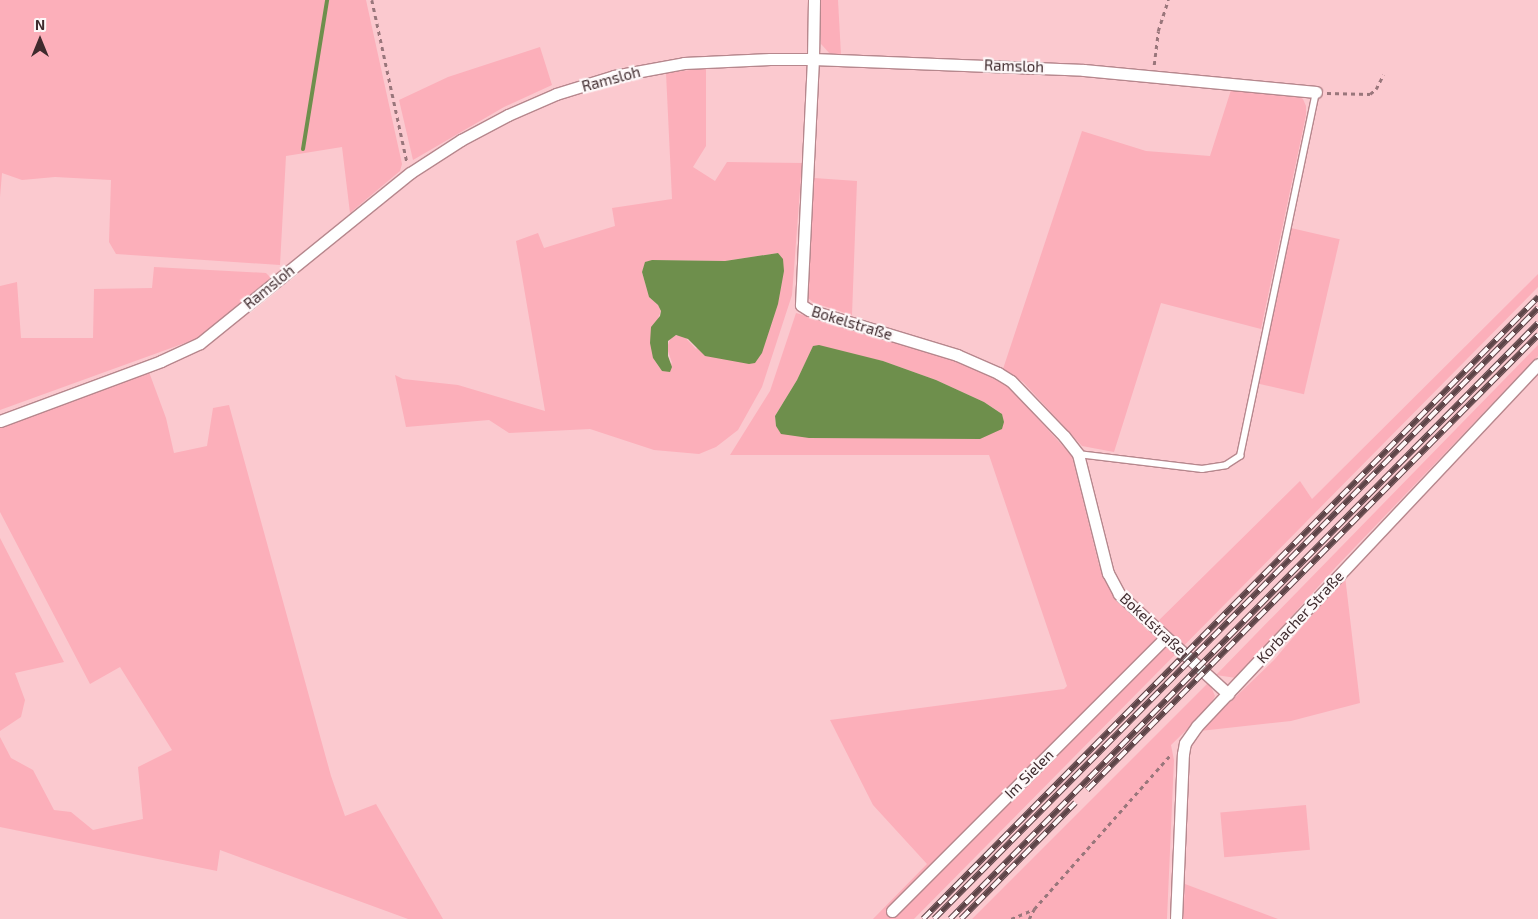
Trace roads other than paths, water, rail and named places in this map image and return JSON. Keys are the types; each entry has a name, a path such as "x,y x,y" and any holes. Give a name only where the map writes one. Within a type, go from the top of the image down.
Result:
{"street":[{"name":"Bokelstraße","path":"814,0 813,59 800,305 809,310 957,355 998,373 1011,381 1064,436 1078,454 1105,562 1115,587 1228,694"},
{"name":"Ramsloh","path":"0,421 161,362 200,343 410,173 461,140 508,115 556,94 614,76 684,64 770,59 813,59 1051,68 1316,92"},
{"name":"Korbacher Straße","path":"1176,919 1185,743 1228,694 1538,364"},
{"name":"Im Sielen","path":"892,911 1166,637"}],"lane":[{"path":"1078,454 1189,468 1213,468 1226,465 1240,456 1316,92"}],"waterway":[{"path":"303,149 327,0"}],"railway":[{"path":"923,919 1538,297"},
{"path":"934,919 1538,308"},
{"path":"950,919 1538,323"},
{"path":"1087,790 1538,335"},
{"path":"961,919 1075,803"}]}
